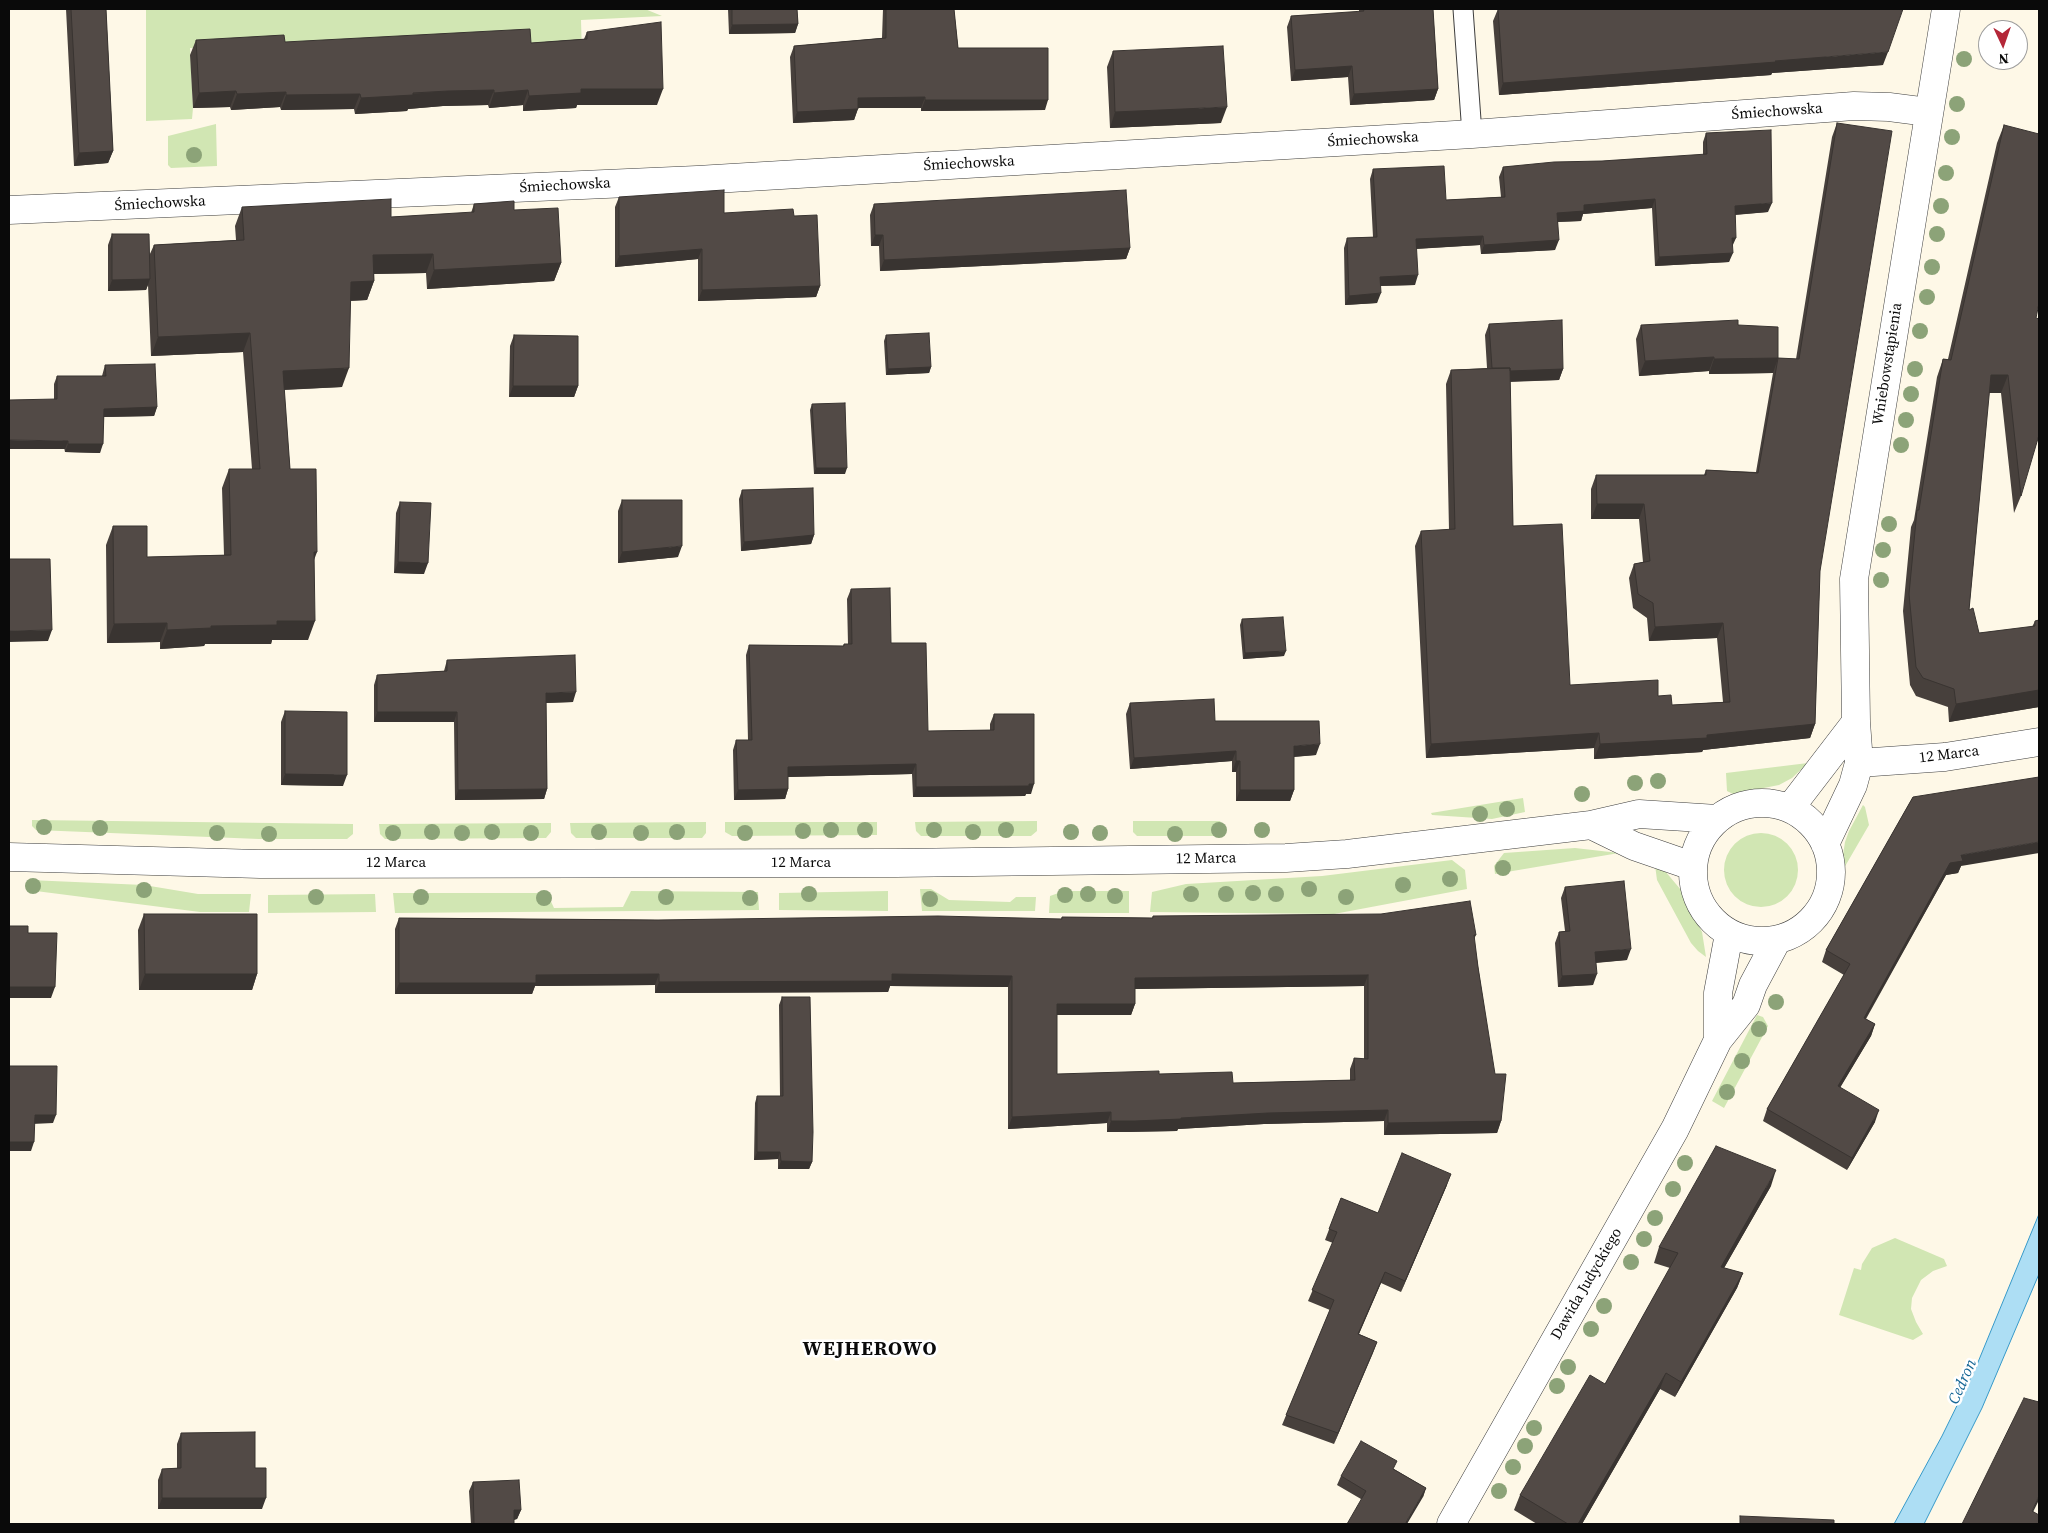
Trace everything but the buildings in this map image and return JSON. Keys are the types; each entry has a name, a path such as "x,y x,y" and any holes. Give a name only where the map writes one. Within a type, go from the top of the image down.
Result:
{"street":[{"name":"Wniebowstąpienia","path":"1825,844 1853,785 1859,763 1856,722 1854,579 1946,9"},
{"name":"Śmiechowska","path":"9,210 697,180 1472,134 1854,106 1889,107 1928,112"},
{"path":"1790,808 1856,722"},
{"name":"12 Marca","path":"1859,763 1945,757 2039,742"},
{"path":"1765,803 1790,808 1811,822 1825,844 1831,868 1829,892 1818,914 1800,930 1777,940 1753,941 1729,934 1708,917 1695,893 1692,866 1700,840 1717,819 1739,806 1765,803"},
{"name":"12 Marca","path":"9,857 260,864 896,863 1286,858 1346,854 1591,825 1639,814 1717,819"},
{"path":"1591,825 1634,846 1692,866"},
{"name":"Dawida Judyckiego","path":"1718,1040 1718,994 1729,934"},
{"name":"Dawida Judyckiego","path":"1451,1524 1675,1129 1718,1040 1746,1005 1753,985 1777,940"}],"lane":[{"path":"1463,9 1472,134"}],"green space":[{"path":"146,9 645,9 662,16 581,20 582,55 190,48 192,119 146,121"},
{"path":"216,124 217,166 171,168 168,165 168,136"},
{"path":"1808,763 1792,778 1779,785 1733,794 1727,791 1726,773"},
{"path":"1523,798 1525,812 1492,819 1432,815 1431,813"},
{"path":"1863,805 1869,825 1840,875 1845,842"},
{"path":"32,820 353,824 353,834 347,839 259,839 36,830 32,826"},
{"path":"1037,821 1037,831 1031,836 921,836 916,831 915,822"},
{"path":"1133,821 1220,821 1224,827 1224,836 1137,836 1133,832"},
{"path":"706,822 706,833 702,838 576,838 571,833 570,823"},
{"path":"725,822 877,822 877,835 732,836 725,832"},
{"path":"551,823 551,832 546,838 385,839 380,834 379,824"},
{"path":"1761,833 1775,836 1787,844 1795,856 1798,870 1795,884 1787,896 1775,904 1761,907 1747,904 1735,896 1727,884 1724,870 1727,856 1735,844 1747,836"},
{"path":"1575,848 1619,853 1495,874 1494,866 1504,853"},
{"path":"1452,860 1465,870 1467,889 1334,914 1150,912 1152,892 1186,884 1322,876"},
{"path":"1655,865 1665,871 1681,890 1702,932 1706,957 1691,943 1657,880"},
{"path":"29,880 144,885 198,894 251,894 249,912 200,912 28,890"},
{"path":"920,889 931,889 949,900 1010,902 1016,897 1036,897 1035,911 922,911"},
{"path":"631,891 758,892 759,910 395,913 393,893 547,893 554,908 623,907"},
{"path":"888,891 888,911 779,910 779,893"},
{"path":"1064,891 1129,891 1129,913 1049,913 1050,896"},
{"path":"375,894 376,912 268,913 268,895"},
{"path":"1757,1015 1763,1017 1768,1026 1724,1108 1712,1101"},
{"path":"1895,1238 1944,1259 1947,1266 1933,1271 1921,1280 1912,1298 1911,1309 1923,1334 1913,1340 1839,1315 1854,1268 1861,1270 1862,1264 1872,1248"}],"water":[{"path":"2039,1214 2039,1274 1982,1408 1924,1524 1894,1524 1942,1436 1976,1367"}],"district":[{"name":"WEJHEROWO","path":"870,1350"}],"water label":[{"name":"Cedron","path":"1963,1382"}]}
